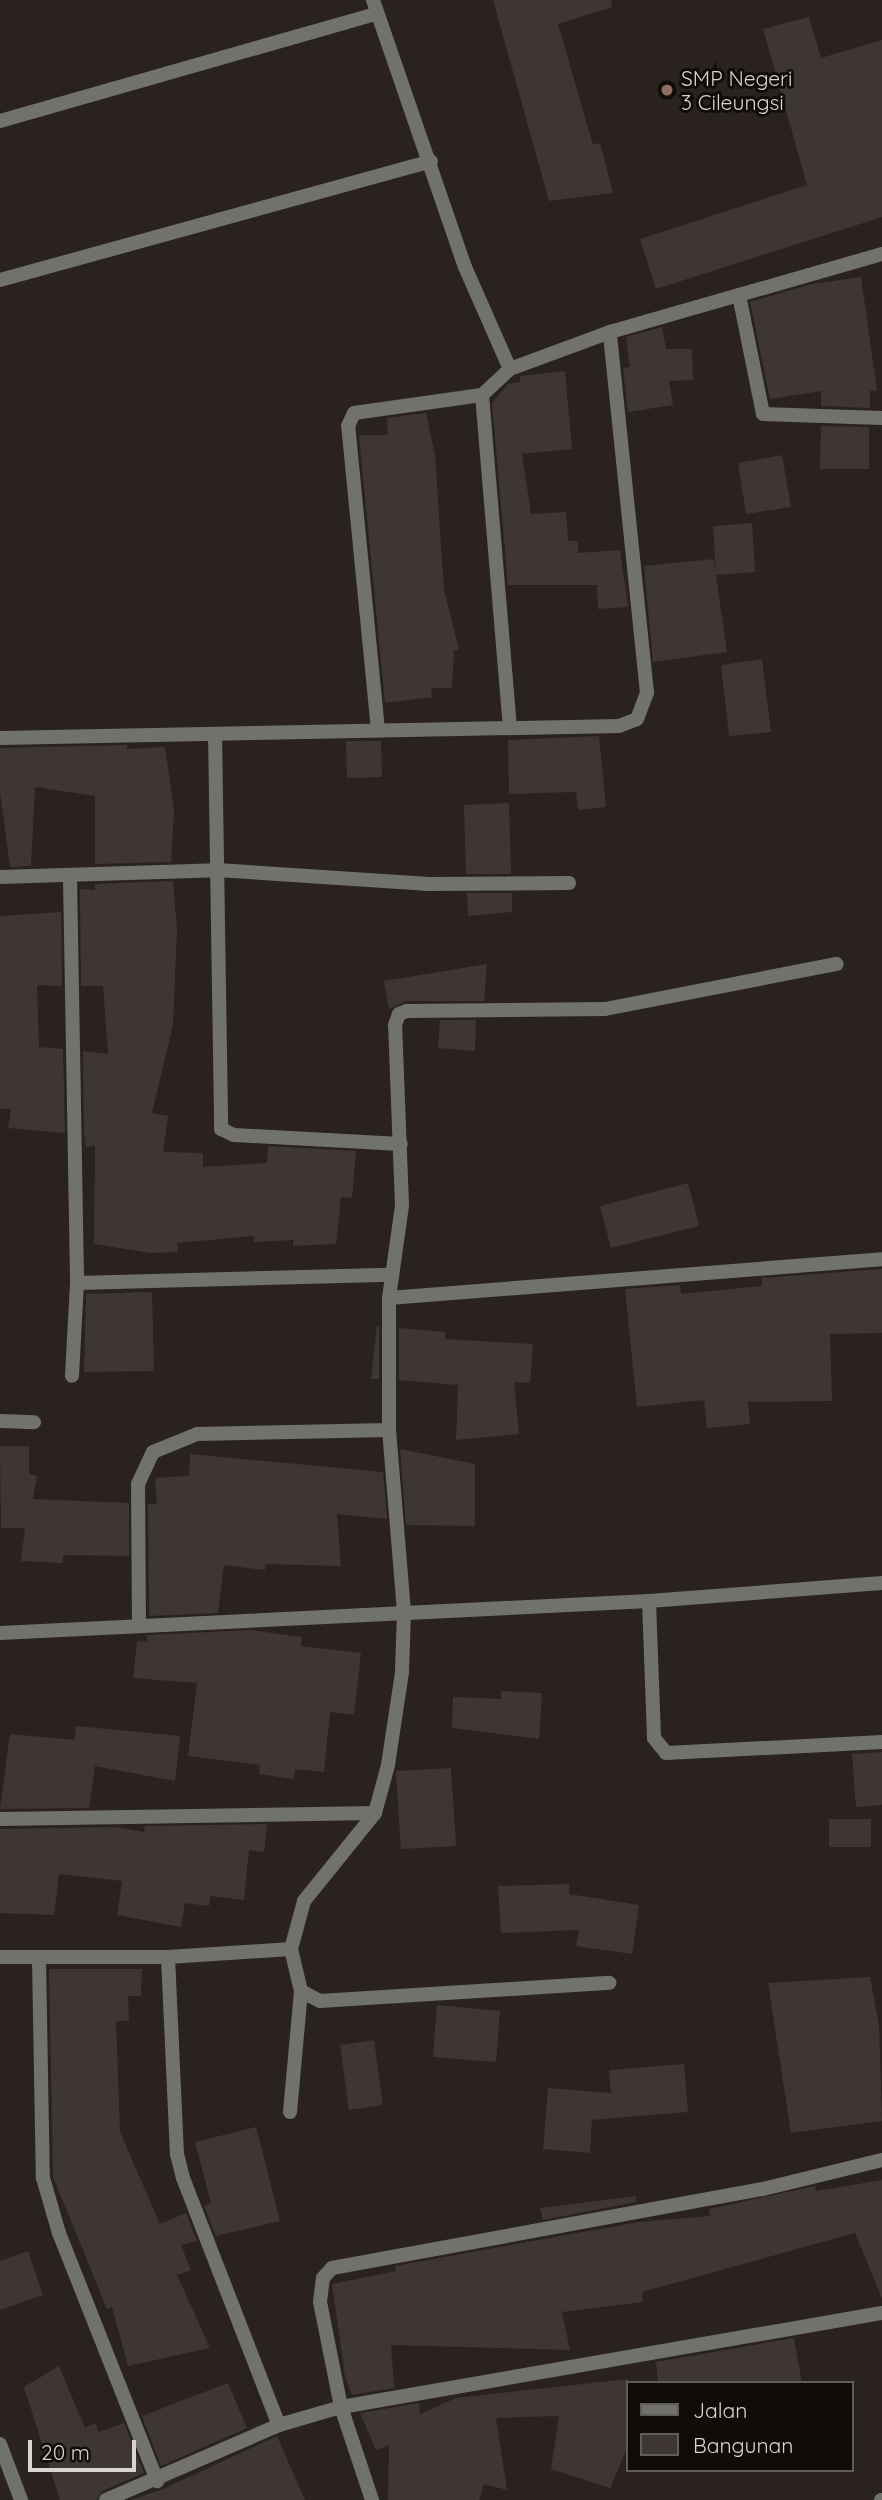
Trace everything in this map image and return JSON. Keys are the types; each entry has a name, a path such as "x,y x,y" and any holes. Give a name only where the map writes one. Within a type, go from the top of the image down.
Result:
{"street":[{"path":"0,121 375,7 431,161 465,267 510,369"},
{"path":"0,280 431,161"},
{"path":"378,730 349,421 365,409 482,395 510,369 610,332 882,254"},
{"path":"739,295 763,414 882,418"},
{"path":"0,738 619,726 637,719 646,704 610,332"},
{"path":"482,395 510,728"},
{"path":"215,734 221,1129 234,1135 401,1144"},
{"path":"0,877 70,877 217,870 426,884 569,883"},
{"path":"70,877 77,1283 72,1376"},
{"path":"289,2112 301,1991 291,1949 304,1900 374,1813 399,1699 404,1612 389,1430 388,1298 402,1205 395,1026 403,1012 604,1009 836,964"},
{"path":"388,1298 882,1259"},
{"path":"77,1283 391,1275"},
{"path":"0,1421 34,1422"},
{"path":"139,1626 138,1484 153,1452 197,1434 389,1430"},
{"path":"0,1633 649,1601 882,1583"},
{"path":"649,1601 654,1738 666,1753 882,1742"},
{"path":"0,1819 374,1813"},
{"path":"0,1957 168,1957 291,1949"},
{"path":"168,1957 177,2154 183,2178 279,2425"},
{"path":"39,1959 43,2178 59,2233 157,2481"},
{"path":"301,1991 336,2003 608,1983"},
{"path":"372,2500 341,2407 320,2302 323,2278 332,2268 763,2189 882,2160"},
{"path":"106,2500 157,2481 279,2425 341,2407 882,2313"},
{"path":"0,2444 21,2500"}],"building":[{"path":"493,0 611,0 612,7 558,24 593,145 600,143 613,193 549,201"},
{"path":"809,17 821,58 882,40 882,217 656,289 640,239 807,185 763,29"},
{"path":"861,277 877,390 870,391 870,408 821,406 821,391 770,399 750,302 812,284"},
{"path":"662,327 666,349 692,349 693,380 669,381 673,405 628,412 623,368 630,367 626,337"},
{"path":"565,371 572,449 522,454 531,514 566,512 568,541 578,541 578,553 620,550 628,607 598,609 597,585 508,585 492,403 508,384 520,382 520,376"},
{"path":"426,413 435,455 444,590 459,650 454,650 452,688 431,688 432,697 385,703 359,435 388,435 387,418"},
{"path":"821,426 869,427 869,469 820,469"},
{"path":"782,455 791,507 746,514 738,463"},
{"path":"752,523 755,572 716,575 727,652 653,662 644,566 714,559 716,574 713,526"},
{"path":"762,659 771,732 729,736 721,665"},
{"path":"599,736 606,807 578,810 576,792 509,794 508,740"},
{"path":"346,741 381,741 382,777 347,778"},
{"path":"127,745 127,749 165,747 174,810 171,862 95,864 95,796 35,787 31,866 10,867 0,792 0,748"},
{"path":"509,803 511,874 466,874 464,805"},
{"path":"173,881 177,929 173,1025 152,1113 168,1116 163,1152 203,1153 203,1167 267,1163 268,1146 356,1151 352,1198 341,1197 336,1244 293,1246 293,1240 254,1242 254,1236 177,1243 178,1252 151,1253 94,1244 95,1146 86,1147 84,1134 83,1051 108,1054 103,986 81,986 80,889 95,890 95,884"},
{"path":"467,893 512,893 512,912 468,916"},
{"path":"61,912 62,986 37,985 39,1047 63,1049 65,1133 8,1128 11,1109 0,1109 0,916"},
{"path":"487,964 484,1001 407,1001 389,1009 384,981"},
{"path":"440,1020 476,1020 475,1051 438,1048"},
{"path":"688,1183 699,1226 611,1248 600,1206"},
{"path":"882,1269 882,1333 830,1334 832,1401 748,1402 750,1424 707,1428 704,1400 637,1407 625,1289 680,1285 681,1294 762,1286 762,1278"},
{"path":"152,1292 154,1371 84,1372 86,1294"},
{"path":"377,1326 379,1379 371,1379"},
{"path":"399,1328 445,1332 445,1339 533,1344 530,1383 514,1382 519,1434 456,1440 458,1385 399,1380"},
{"path":"0,1446 29,1446 29,1474 37,1476 33,1499 129,1503 129,1556 63,1555 63,1563 21,1561 25,1528 1,1528"},
{"path":"400,1449 475,1464 475,1526 406,1525"},
{"path":"190,1454 383,1472 387,1519 337,1514 341,1566 266,1564 265,1570 224,1565 218,1613 149,1616 148,1504 157,1504 155,1478 189,1476"},
{"path":"250,1630 302,1637 301,1646 361,1653 354,1715 330,1712 324,1772 295,1769 294,1779 259,1774 260,1765 188,1756 197,1683 133,1678 137,1641 147,1642 147,1635"},
{"path":"501,1691 542,1693 539,1739 452,1728 453,1697 501,1699"},
{"path":"76,1726 180,1736 175,1781 95,1766 89,1808 0,1809 10,1734 75,1740"},
{"path":"882,1752 882,1805 856,1807 852,1754"},
{"path":"451,1768 456,1846 401,1849 396,1771"},
{"path":"829,1819 871,1819 871,1847 829,1847"},
{"path":"267,1824 264,1852 249,1850 244,1900 210,1896 209,1906 185,1903 181,1927 117,1915 122,1881 59,1874 54,1915 0,1913 0,1829 117,1827 144,1832 145,1826"},
{"path":"569,1884 569,1894 639,1905 632,1954 576,1946 579,1930 501,1933 498,1886"},
{"path":"49,1969 142,1969 141,1996 128,1996 129,2021 116,2021 120,2132 160,2224 186,2213 197,2241 181,2245 191,2270 177,2275 210,2348 128,2366 112,2307 107,2309 53,2177"},
{"path":"870,1977 879,2026 882,2121 791,2133 768,1983"},
{"path":"437,2005 500,2011 496,2062 433,2057"},
{"path":"374,2040 383,2105 349,2110 340,2045"},
{"path":"684,2064 688,2112 592,2120 590,2153 543,2149 548,2088 611,2093 609,2070"},
{"path":"256,2127 280,2221 216,2236 204,2206 211,2203 195,2142"},
{"path":"882,2180 882,2298 855,2233 642,2292 643,2302 562,2312 570,2350 391,2345 394,2388 352,2395 345,2377 332,2284 396,2271 395,2266 639,2222 710,2216 709,2209 815,2186 816,2191"},
{"path":"636,2196 636,2202 543,2220 540,2208"},
{"path":"28,2251 43,2295 0,2310 0,2261"},
{"path":"794,2338 802,2381 658,2381 656,2362"},
{"path":"59,2366 85,2428 95,2423 99,2432 124,2423 144,2473 102,2491 97,2500 60,2500 24,2387"},
{"path":"628,2379 626,2451 610,2488 551,2469 559,2416 496,2418 507,2490 484,2484 479,2500 388,2500 389,2445 376,2450 360,2413 419,2403 420,2414 456,2398"},
{"path":"228,2383 247,2428 161,2466 142,2416"},
{"path":"277,2436 305,2500 130,2500 161,2490"}],"place":[{"name":"SMP Negeri 3 Cileungsi","path":"667,90"}]}
